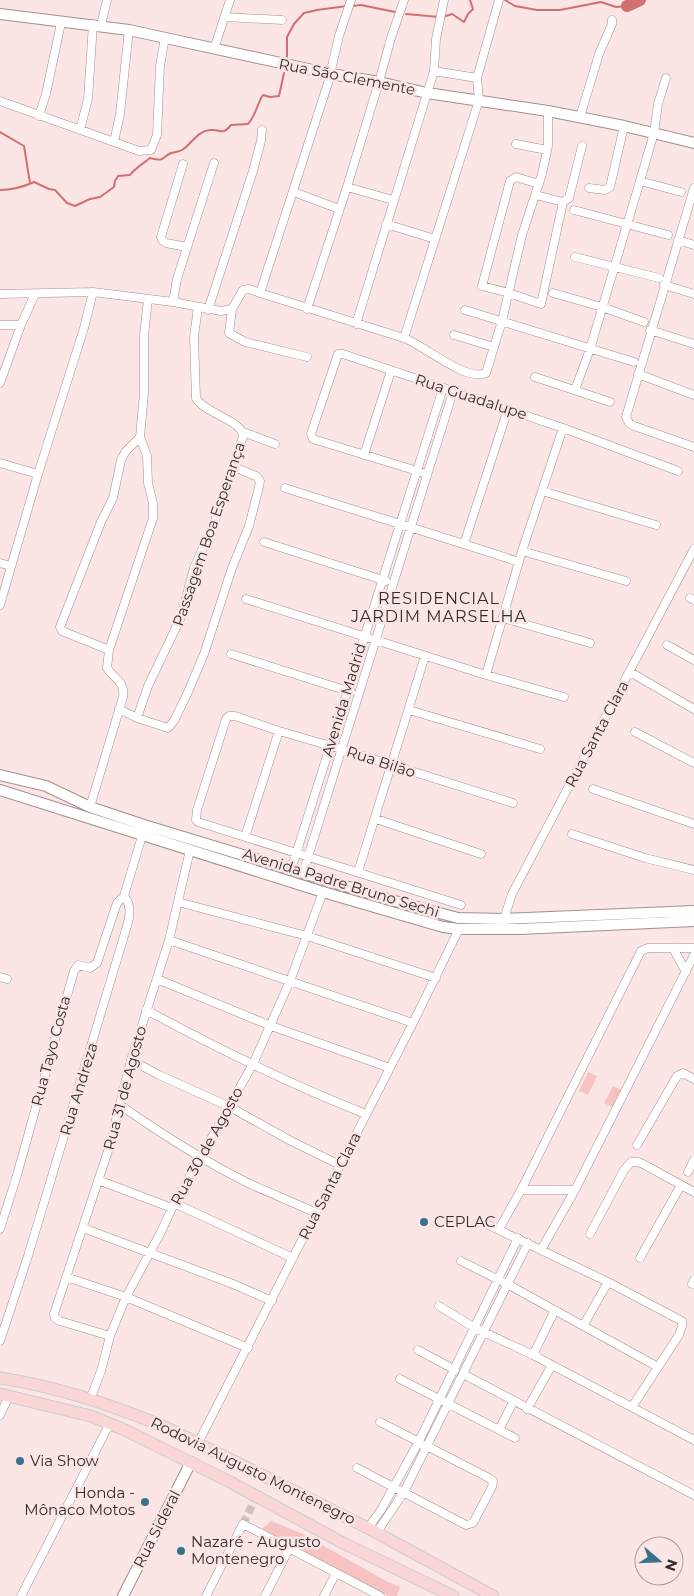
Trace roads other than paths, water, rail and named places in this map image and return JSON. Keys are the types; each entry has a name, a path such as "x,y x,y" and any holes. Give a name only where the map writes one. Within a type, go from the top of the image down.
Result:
{"main road":[{"name":"Rua São Clemente","path":"0,14 129,30 331,74 427,93 580,117 694,143"},
{"name":"Avenida Padre Bruno Sechi","path":"0,775 52,789 90,807 291,870 458,918 504,919 694,910"},
{"path":"27,798 34,797 36,794 36,784"},
{"path":"44,805 43,798 52,789"},
{"name":"Avenida Padre Bruno Sechi","path":"0,790 323,892 433,924 459,929 520,929 694,921"},
{"name":"Rodovia Augusto Montenegro","path":"0,1378 37,1385 137,1415 198,1443 373,1530 494,1596"},
{"name":"Rodovia Augusto Montenegro","path":"4,1395 70,1411 110,1424 191,1462 343,1543 453,1596"},
{"name":"Rua Sideral","path":"123,1596 191,1462"},
{"path":"230,1482 236,1474 239,1464"},
{"path":"421,1579 430,1561"}],"street":[{"path":"80,130 88,99 97,25 107,0"},
{"path":"214,49 229,0"},
{"path":"260,292 331,74 339,36 351,0"},
{"path":"307,309 347,187 404,0"},
{"path":"356,324 434,71 436,39 444,0"},
{"path":"404,338 479,100 477,78 499,0"},
{"path":"225,17 282,20"},
{"path":"580,117 599,54 612,20"},
{"path":"38,116 46,94 61,22"},
{"path":"114,142 121,106 129,30"},
{"path":"0,101 144,152 151,150 157,135 160,66 165,37"},
{"path":"434,71 477,78"},
{"path":"575,390 590,349 654,133 658,104 666,78"},
{"path":"307,357 253,344 236,338 228,331 232,309 243,290 260,292 307,309 404,338 446,363 462,370 481,375 486,373 502,321 516,259 540,184 547,150 548,111"},
{"path":"589,188 605,190 610,187 624,126"},
{"path":"208,310 253,171 262,130"},
{"path":"516,144 547,150"},
{"path":"540,184 516,177 510,181 482,286 541,304 563,202 569,198 582,146"},
{"path":"173,302 177,279 214,163"},
{"path":"183,164 161,238 166,243 187,247"},
{"path":"640,180 681,192"},
{"path":"347,187 393,200"},
{"path":"294,192 340,209"},
{"path":"693,192 662,282 628,406 626,420 634,426 693,446"},
{"path":"536,195 563,202"},
{"path":"574,210 668,235"},
{"path":"386,224 435,239"},
{"path":"678,240 694,245"},
{"path":"575,257 614,267 694,294"},
{"path":"0,294 93,292 173,302 208,310 221,311 232,309"},
{"path":"0,605 38,474 84,328 93,292"},
{"path":"552,293 602,307 644,322"},
{"path":"0,383 21,325 35,294"},
{"path":"90,807 124,689 122,684 107,668 109,650 153,518 154,503 148,484 147,456 140,436 144,393 144,335 148,299"},
{"name":"Passagem Boa Esperança","path":"136,718 148,686 181,617 194,568 214,521 243,436 239,426 207,409 196,398 194,337 198,308"},
{"path":"465,310 634,362"},
{"path":"0,324 21,325"},
{"path":"650,330 694,344"},
{"path":"454,335 494,347"},
{"name":"Rua Guadalupe","path":"364,455 313,439 311,434 338,354 343,354 508,409 678,471"},
{"path":"391,371 364,455 427,474"},
{"path":"638,374 694,395"},
{"path":"535,377 610,402"},
{"name":"Avenida Madrid","path":"291,870 443,388"},
{"name":"Avenida Madrid","path":"303,873 453,392"},
{"path":"464,544 508,409"},
{"path":"486,675 522,551 563,428"},
{"path":"243,432 276,444"},
{"path":"109,650 72,636 62,631 60,627 101,522 113,498 121,460 126,451 140,436"},
{"path":"0,463 38,474"},
{"path":"119,709 136,718 165,728 172,724 196,674 232,568 249,526 260,481 256,476 234,467"},
{"path":"285,488 519,562"},
{"path":"542,491 656,525"},
{"path":"264,542 393,583"},
{"name":"Rua Santa Clara","path":"504,919 505,911 515,888 694,549"},
{"path":"522,551 626,581"},
{"path":"0,563 11,566"},
{"path":"246,599 486,675 564,697"},
{"path":"503,618 590,643"},
{"path":"667,645 694,660"},
{"path":"231,654 358,694"},
{"path":"358,872 425,656"},
{"path":"630,672 694,709"},
{"path":"409,710 540,750"},
{"name":"Rua Bilão","path":"245,837 201,824 196,820 197,810 226,719 229,716 235,716 513,803"},
{"path":"279,731 245,837 461,905"},
{"path":"634,732 694,763"},
{"path":"593,789 694,824"},
{"path":"376,819 481,854"},
{"path":"572,834 646,858 694,870"},
{"name":"Rua Andreza","path":"0,1341 74,1108 124,936 130,913 128,902 124,896 142,836"},
{"name":"Rua 31 de Agosto","path":"110,1336 60,1321 55,1318 54,1314 109,1148 131,1060 169,940 190,850"},
{"name":"Rua 30 de Agosto","path":"90,1400 101,1371 110,1336 126,1297 150,1254 173,1206 253,1064 290,981 323,892"},
{"name":"Rua Tayo Costa","path":"0,1229 74,971 78,965 90,968 97,963 117,903 124,896"},
{"path":"178,902 306,936 436,978"},
{"name":"Rua Santa Clara","path":"198,1443 413,1024 459,929"},
{"path":"169,940 413,1024"},
{"path":"499,1229 521,1190 641,951 648,948 694,950 686,972 575,1190 541,1250"},
{"path":"673,948 686,972"},
{"path":"157,979 271,1026 390,1068"},
{"path":"146,1010 253,1064 366,1114"},
{"path":"131,1060 159,1076 230,1107 340,1165"},
{"path":"637,1145 677,1076 683,1073 694,1079"},
{"path":"120,1105 156,1130 246,1182 316,1213"},
{"path":"688,1172 694,1160"},
{"path":"590,1234 624,1170 631,1162 643,1164 694,1192"},
{"path":"98,1180 173,1206 293,1258"},
{"path":"640,1258 682,1185"},
{"path":"521,1190 575,1190"},
{"path":"480,1220 680,1319 682,1322 681,1329 632,1407"},
{"path":"83,1228 233,1284 272,1301"},
{"path":"373,1530 381,1510 455,1370 518,1238"},
{"path":"373,1530 404,1492 528,1243"},
{"path":"461,1261 507,1284 658,1367"},
{"path":"66,1277 126,1297 248,1348"},
{"path":"583,1326 608,1282"},
{"path":"438,1306 475,1328 533,1355 694,1440"},
{"path":"533,1355 555,1310"},
{"path":"418,1350 455,1370"},
{"path":"527,1409 552,1365"},
{"path":"463,1374 513,1402 694,1495"},
{"path":"400,1379 515,1438"},
{"path":"0,1415 4,1395"},
{"path":"499,1430 513,1402"},
{"path":"357,1468 466,1525 473,1523 492,1486 493,1481 489,1478 380,1422"},
{"path":"21,1596 110,1424"},
{"path":"206,1596 243,1524 378,1595"},
{"path":"264,1596 290,1549"},
{"path":"324,1596 336,1573"}],"waterway":[{"path":"443,17 452,14 464,22 473,9 470,0"},
{"path":"505,0 515,6 537,10 560,10 601,2 616,7 627,6"},
{"path":"627,6 640,0"},
{"path":"352,6 361,5 395,12"},
{"path":"287,59 287,37 294,24 304,13 347,6"},
{"path":"406,14 439,17"},
{"path":"0,190 17,188 34,182 55,190 67,203 75,206 90,199 100,197 114,187 118,176 130,175 150,158 161,159 171,153 181,151 205,131 223,131 231,125 248,124 263,95 270,97 279,96 284,73"},
{"path":"0,132 24,146 30,183"}],"tunnel":[{"path":"243,1524 256,1497"}],"place":[{"name":"CEPLAC","path":"424,1222"},
{"name":"Via Show","path":"20,1461"},
{"name":"Honda - Mônaco Motos","path":"145,1502"},
{"name":"Nazaré - Augusto Montenegro","path":"181,1551"}],"district":[{"name":"RESIDENCIAL JARDIM MARSELHA","path":"439,607"}]}
